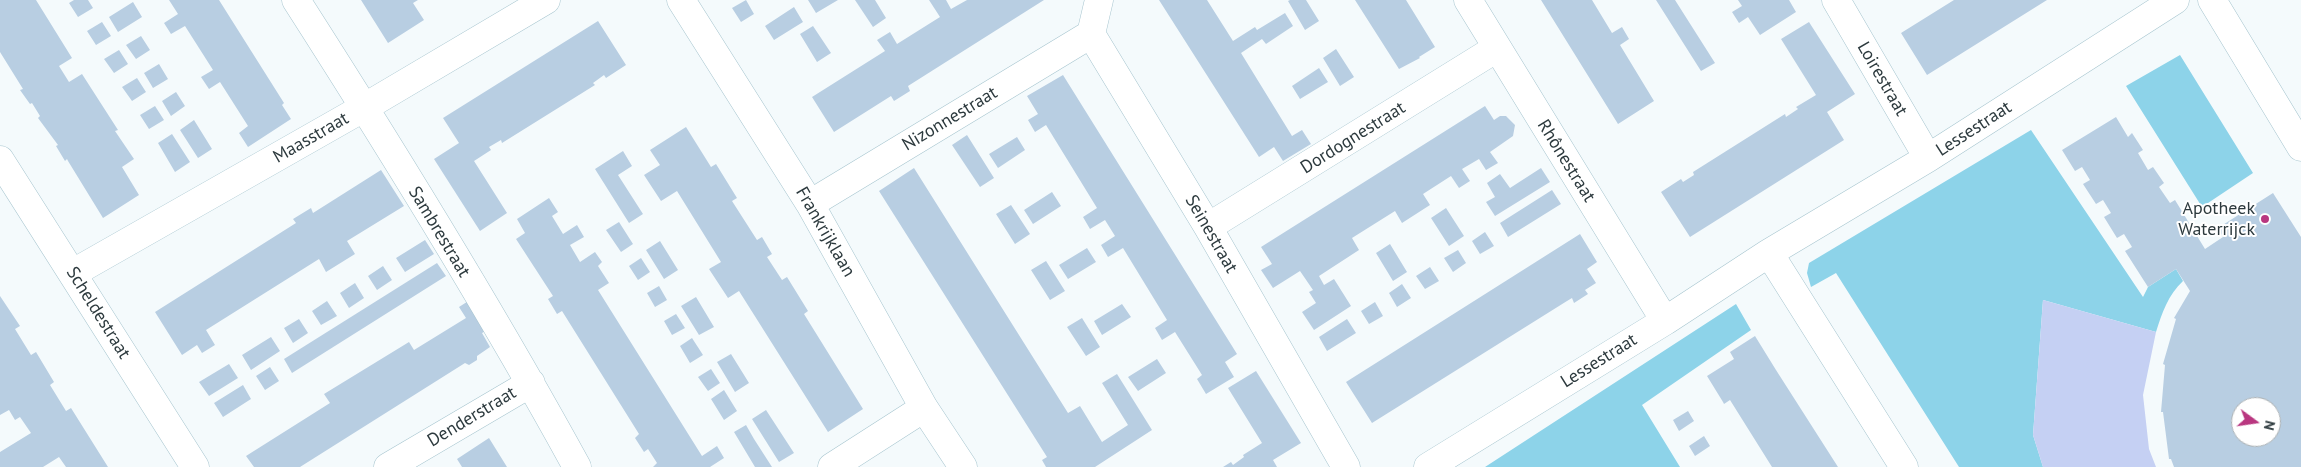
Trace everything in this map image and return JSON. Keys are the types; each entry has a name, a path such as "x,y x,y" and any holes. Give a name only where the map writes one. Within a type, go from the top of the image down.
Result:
{"street":[{"name":"Sambrestraat","path":"296,0 365,107 531,383 577,467"},
{"name":"Maasstraat","path":"73,274 365,107 546,0"},
{"name":"Frankrijklaan","path":"681,0 810,204 924,408 963,467"},
{"path":"1091,34 1099,0"},
{"name":"Rhônestraat","path":"1468,0 1665,321"},
{"name":"Loirestraat","path":"1836,0 1928,158"},
{"name":"Lessestraat","path":"1428,467 1665,321 1769,253 1928,158 2175,0"},
{"path":"2212,0 2301,147"},
{"name":"Nizonnestraat","path":"810,204 1091,34"},
{"name":"Seinestraat","path":"1091,34 1208,228 1346,467"},
{"name":"Dordognestraat","path":"1208,228 1497,48"},
{"name":"Scheldestraat","path":"0,160 194,467"},
{"path":"1769,253 1904,467"},
{"name":"Denderstraat","path":"388,467 531,383"},
{"path":"832,467 924,408"}],"shaded area":[{"path":"2180,55 2253,173 2202,207 2126,86"},
{"path":"2031,130 2143,297 2148,287 2176,269 2183,281 2169,298 2156,332 2043,300 2033,435 2043,467 1959,467 1836,273 1811,287 1807,273 1809,263"},
{"path":"2043,300 2156,332 2143,395 2149,449 2156,467 2043,467 2033,435"},
{"path":"1736,304 1751,330 1642,405 1680,467 1485,467"}],"building":[{"path":"0,0 36,0 72,58 59,66 69,82 82,74 118,130 115,131 134,159 122,167 139,195 103,218 67,159 65,161 56,146 58,145 38,118 40,116 32,103 30,104 20,90 23,89 0,52"},
{"path":"74,0 88,0 93,8 78,17 69,3"},
{"path":"169,0 219,0 284,103 282,105 291,119 248,147 239,133 248,126 220,82 209,89 201,77 213,70 185,26 171,34 164,23 178,14"},
{"path":"361,0 418,0 413,3 424,20 388,43"},
{"path":"746,0 754,14 741,22 732,8"},
{"path":"808,0 838,0 816,13"},
{"path":"855,0 875,0 886,18 873,27"},
{"path":"929,0 946,0 951,9 967,0 1044,0 908,86 910,91 894,101 891,96 834,132 812,97 885,51 877,40 890,32 897,44 940,17"},
{"path":"1159,0 1207,0 1233,41 1255,27 1257,30 1285,13 1293,26 1266,44 1262,39 1241,53 1292,136 1302,130 1311,144 1283,161 1274,147 1259,157"},
{"path":"1306,0 1319,21 1305,30 1288,1"},
{"path":"1355,0 1406,0 1435,47 1420,58 1399,69"},
{"path":"1541,0 1592,0 1612,33 1622,27 1629,39 1620,45 1654,101 1618,124"},
{"path":"1656,0 1675,0 1715,63 1701,71"},
{"path":"1738,0 1789,0 1796,12 1760,35 1748,17 1739,23 1732,12 1742,6"},
{"path":"1954,0 2047,0 1927,75 1901,33"},
{"path":"133,2 142,17 118,32 109,17"},
{"path":"794,7 803,22 774,40 765,26"},
{"path":"598,21 626,65 606,78 604,75 593,83 595,85 502,143 501,140 489,147 491,150 474,161 507,213 480,231 434,159 459,143 443,118"},
{"path":"102,22 111,36 96,45 87,31"},
{"path":"1809,22 1855,94 1827,112 1844,140 1690,237 1661,192 1681,179 1683,182 1694,175 1693,172 1785,114 1786,117 1798,109 1796,107 1816,95 1781,39"},
{"path":"813,26 831,53 817,62 800,34"},
{"path":"141,36 150,50 136,59 126,45"},
{"path":"1336,49 1354,77 1340,86 1323,58"},
{"path":"119,50 128,64 114,73 104,59"},
{"path":"159,64 168,79 153,88 144,73"},
{"path":"1319,68 1328,82 1300,99 1292,86"},
{"path":"1063,75 1237,354 1225,362 1234,377 1206,394 1197,379 1202,375 1175,332 1162,340 1155,328 1167,320 1123,248 1108,257 1101,245 1115,236 1105,220 1090,229 1083,217 1097,208 1046,125 1035,132 1028,120 1038,114 1027,96"},
{"path":"137,78 146,92 132,101 122,87"},
{"path":"176,92 185,106 171,116 162,101"},
{"path":"155,106 164,120 149,129 140,115"},
{"path":"1485,106 1494,120 1500,116 1506,116 1515,125 1513,136 1490,152 1498,163 1486,170 1479,159 1462,169 1470,181 1459,188 1451,176 1423,194 1430,205 1402,223 1395,211 1352,238 1359,250 1319,276 1324,285 1334,279 1351,306 1314,330 1302,312 1316,303 1309,292 1313,290 1300,271 1273,288 1261,270 1272,264 1261,247"},
{"path":"2116,117 2128,137 2132,133 2143,150 2138,153 2148,170 2153,167 2164,183 2159,187 2170,203 2175,200 2205,249 2223,237 2218,228 2273,193 2301,237 2301,467 2174,467 2171,459 2169,459 2163,412 2161,412 2165,365 2163,364 2176,319 2174,318 2190,291 2176,269 2148,287 2125,251 2132,247 2124,234 2117,238 2104,217 2111,213 2103,200 2096,204 2083,184 2090,180 2082,167 2075,171 2062,150"},
{"path":"194,120 212,149 198,158 180,130"},
{"path":"686,127 711,167 716,164 737,198 732,201 757,240 762,237 772,254 767,257 782,280 787,277 808,311 804,314 863,409 828,432 739,291 728,298 709,269 721,262 677,191 661,201 644,175 660,165 650,150"},
{"path":"172,134 190,162 175,172 158,143"},
{"path":"967,135 994,178 980,187 952,145"},
{"path":"1017,137 1025,150 998,168 989,154"},
{"path":"623,151 632,166 618,175 643,214 629,223 595,169"},
{"path":"914,168 1068,413 1080,406 1102,442 1128,425 1102,383 1117,374 1152,430 1095,467 1046,467 1042,460 1047,457 879,191"},
{"path":"1541,168 1550,182 1495,216 1486,202 1495,197 1487,183 1500,174 1510,188"},
{"path":"381,170 404,206 347,241 355,254 326,272 319,259 206,330 215,345 202,353 197,345 182,355 155,312 296,223 293,219 311,208 313,213"},
{"path":"1552,190 1561,204 1508,237 1500,223"},
{"path":"1052,192 1061,206 1033,224 1024,210"},
{"path":"549,198 558,212 552,216 563,234 577,225 584,237 570,245 580,262 595,252 602,262 598,266 609,283 598,290 702,456 717,446 724,458 710,467 653,467 657,463 648,449 644,452 635,438 639,434 562,311 557,314 548,299 553,296 516,239 525,233 517,219"},
{"path":"1011,205 1030,234 1015,244 996,214"},
{"path":"1446,208 1464,236 1449,246 1431,218"},
{"path":"619,222 633,244 621,252 606,230"},
{"path":"1485,232 1494,246 1480,254 1472,241"},
{"path":"1580,234 1597,262 1587,269 1596,283 1585,290 1588,294 1574,303 1572,298 1372,423 1346,382"},
{"path":"425,240 434,254 405,272 396,258"},
{"path":"660,241 678,270 664,279 646,250"},
{"path":"1390,244 1407,272 1393,281 1376,253"},
{"path":"1087,248 1096,262 1068,279 1059,265"},
{"path":"1458,250 1466,263 1453,272 1444,258"},
{"path":"641,258 650,272 638,280 629,266"},
{"path":"1046,261 1065,291 1050,300 1031,270"},
{"path":"437,263 446,276 292,373 284,359"},
{"path":"383,266 392,280 377,290 368,276"},
{"path":"1430,267 1439,281 1425,289 1416,276"},
{"path":"355,283 364,298 349,308 340,293"},
{"path":"1402,284 1411,298 1397,307 1389,293"},
{"path":"659,286 667,300 655,307 647,293"},
{"path":"0,296 20,326 15,329 31,355 36,352 54,382 50,385 66,411 71,408 108,467 66,467 59,457 43,467 0,467 0,452 31,433 20,417 15,420 9,410 0,415"},
{"path":"696,297 714,327 699,335 681,306"},
{"path":"473,298 491,328 482,333 490,347 477,356 477,360 469,365 465,363 300,467 254,467 246,456 330,403 324,394 409,342 414,350 466,318 459,307"},
{"path":"327,301 337,316 321,325 312,311"},
{"path":"1375,302 1383,316 1369,324 1361,311"},
{"path":"1122,304 1131,317 1102,335 1094,321"},
{"path":"676,314 685,328 672,335 664,321"},
{"path":"1082,318 1100,347 1086,356 1067,327"},
{"path":"299,319 308,333 293,343 284,328"},
{"path":"1347,319 1356,333 1327,351 1319,337"},
{"path":"1755,336 1838,467 1772,467 1730,400 1724,404 1707,376 1734,359 1730,352"},
{"path":"271,337 280,351 251,370 242,355"},
{"path":"692,338 703,355 690,363 680,346"},
{"path":"731,354 749,383 735,392 717,362"},
{"path":"1157,359 1166,373 1138,391 1128,377"},
{"path":"229,364 238,378 209,396 199,382"},
{"path":"270,367 279,381 265,390 256,376"},
{"path":"711,369 720,383 708,391 698,377"},
{"path":"1256,371 1301,443 1273,460 1277,467 1223,467 1231,462 1233,465 1244,457 1243,455 1262,443 1228,388"},
{"path":"243,385 251,399 223,417 214,403"},
{"path":"724,390 737,411 724,420 711,399"},
{"path":"766,410 794,453 779,462 752,419"},
{"path":"1688,411 1694,421 1679,431 1673,420"},
{"path":"746,425 772,467 755,467 734,432"},
{"path":"1704,436 1710,446 1695,456 1689,446"},
{"path":"489,438 507,467 462,467 457,459"}],"place":[{"name":"Apotheek Waterrijck","path":"2265,219"}]}
